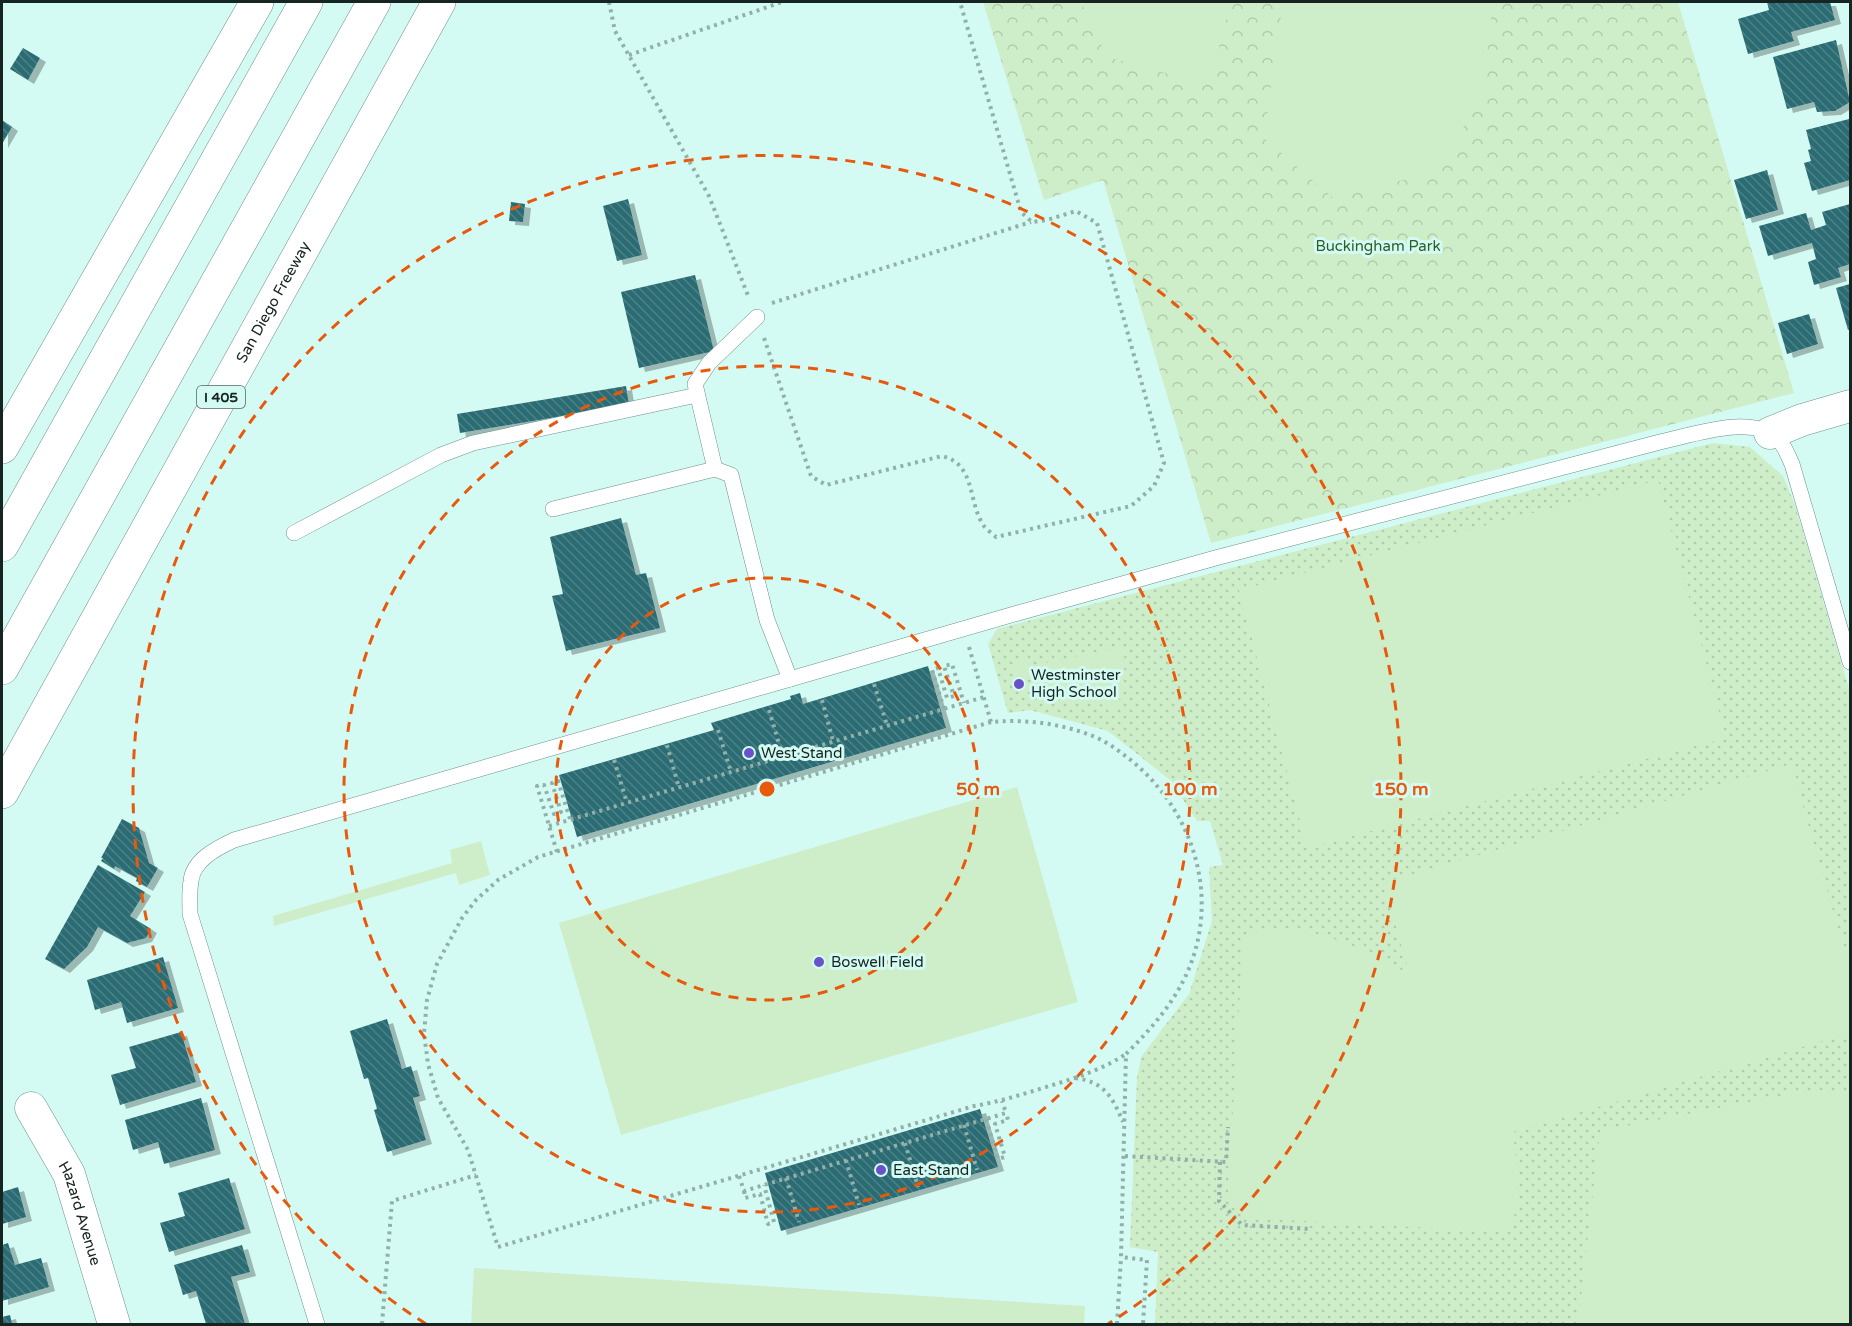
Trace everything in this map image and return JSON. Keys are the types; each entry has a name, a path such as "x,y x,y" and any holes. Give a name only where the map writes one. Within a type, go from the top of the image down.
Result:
{"highway":[{"path":"2,447 257,2"},
{"path":"2,545 306,2"},
{"path":"2,668 374,2"},
{"name":"San Diego Freeway","path":"2,792 439,2"}],"street":[{"path":"1770,433 1802,420 1851,406"},
{"name":"Hazard Avenue","path":"31,1108 69,1174 114,1324"}],"lane":[{"path":"715,469 695,384 709,363 755,313"},
{"path":"294,532 441,455 473,443 697,395"},
{"path":"317,1324 190,914 190,878 199,863 215,849 234,840 963,628 1208,560 1660,442 1734,426 1756,427 1770,433 1781,443 1792,464 1851,662"},
{"path":"553,509 715,469 731,475 767,620 790,679"}],"path":[{"path":"609,2 615,31 709,196 755,313 811,476 826,485 942,456 954,459 965,471 982,525 996,537 1131,506 1154,486 1164,463 1097,223 1076,211 1032,222 755,313"},
{"path":"629,56 782,2"},
{"path":"960,2 1021,212 1032,222"},
{"path":"963,628 991,722"},
{"path":"944,709 932,670 938,668 948,698 954,696 945,666 952,664 964,703"},
{"path":"874,684 887,725"},
{"path":"549,826 984,697"},
{"path":"822,700 833,741"},
{"path":"769,710 783,757"},
{"path":"1021,721 1053,724 1091,735 1106,743 1148,774 1180,818 1188,834 1200,872 1203,911 1190,967 1168,1007 1144,1037 1111,1064 1002,1101 974,1106 498,1247 468,1150 438,1098 428,1064 424,1033 427,1000 437,964 462,918 476,900 498,880 522,865 538,857 557,852 991,722 1021,721"},
{"path":"718,730 731,772"},
{"path":"667,745 679,788"},
{"path":"614,760 627,803"},
{"path":"557,852 537,786 544,785 554,814 561,812 552,783 558,781 570,819"},
{"path":"1117,1324 1125,1156 1126,1054"},
{"path":"1074,1078 1089,1080 1111,1096 1125,1125"},
{"path":"986,1119 998,1159 1005,1157 995,1124 1008,1120 1002,1101"},
{"path":"744,1191 1006,1113"},
{"path":"964,1125 977,1170"},
{"path":"1125,1156 1226,1162 1228,1127"},
{"path":"905,1143 918,1187"},
{"path":"846,1160 858,1205"},
{"path":"1220,1162 1219,1201 1242,1225 1310,1229"},
{"path":"382,1324 392,1201 476,1175"},
{"path":"740,1176 745,1198 760,1194 768,1224 774,1222 764,1185"},
{"path":"786,1178 799,1222"},
{"path":"1121,1257 1147,1260 1143,1324"}],"green space":[{"name":"Buckingham Park","path":"983,2 1678,2 1794,393 1211,543 1103,180 1044,200"},
{"path":"1081,2 1231,2 1209,85 1107,57"},
{"path":"1283,2 1493,2 1482,97 1435,172 1333,198 1264,138"},
{"path":"1713,443 1750,447 1783,476 1795,505 1850,692 1850,1324 1155,1324 1158,1252 1130,1247 1137,1077 1141,1057 1189,994 1212,921 1209,867 1223,865 1210,821 1197,821 1170,780 1108,731 1030,710 1008,713 988,644 997,629"},
{"path":"1658,480 1726,738 1307,848 1239,590"},
{"path":"1123,647 1124,680 1116,711 1028,672 1027,677 1012,674 1015,660 1029,662 1029,666"},
{"path":"1791,764 1850,970 1850,1033 1513,1132 1518,1194 1509,1232 1246,1218 1228,1192 1243,939 1261,931 1282,929 1320,935 1359,948 1410,975 1383,883"},
{"name":"Boswell Field","path":"1017,787 1078,1002 621,1135 559,923"},
{"path":"481,841 490,875 459,885 456,873 274,926 273,916 452,863 450,850"},
{"path":"1825,1090 1850,1095 1850,1324 1578,1324 1600,1131 1806,1091"},
{"path":"474,1268 1085,1306 1084,1324 471,1324"}],"building":[{"path":"1767,2 1830,2 1835,20 1791,32 1794,41 1748,54 1738,19 1769,10"},
{"path":"1836,40 1850,102 1835,111 1817,112 1814,102 1787,109 1773,57"},
{"path":"23,48 40,58 28,80 10,69"},
{"path":"1849,119 1850,180 1812,191 1804,163 1811,161 1808,150 1811,149 1806,130"},
{"path":"2,120 12,127 2,144"},
{"path":"1767,170 1778,210 1746,219 1734,180"},
{"path":"628,199 642,255 617,261 603,206"},
{"path":"511,202 525,204 523,222 509,221"},
{"path":"1850,204 1850,264 1838,268 1841,277 1814,285 1808,262 1816,259 1812,243 1768,256 1759,226 1806,213 1811,230 1826,225 1822,212"},
{"path":"695,275 714,351 639,368 621,292"},
{"path":"1850,284 1850,329 1848,330 1836,288"},
{"path":"1809,314 1818,344 1787,354 1778,323"},
{"path":"626,386 629,405 460,433 457,414"},
{"path":"621,518 636,575 646,573 660,628 566,651 552,596 563,594 550,537"},
{"name":"West Stand","path":"928,666 946,728 577,837 559,775 714,730 711,723 791,699 790,696 800,693 803,704"},
{"path":"122,819 139,828 149,863 158,868 147,887 136,881 137,878 101,861"},
{"path":"98,865 145,892 130,916 151,929 146,938 127,943 98,927 87,947 64,969 45,959"},
{"path":"163,957 178,1008 127,1023 121,1002 95,1010 87,980"},
{"path":"387,1019 402,1069 411,1066 420,1096 413,1098 426,1140 387,1152 374,1110 377,1109 368,1078 364,1079 350,1031"},
{"path":"181,1032 196,1082 120,1105 111,1075 136,1068 129,1047"},
{"path":"201,1098 215,1150 164,1164 158,1142 133,1150 125,1120"},
{"name":"East Stand","path":"980,1109 998,1167 781,1231 765,1173"},
{"path":"229,1178 245,1229 169,1252 160,1223 185,1216 178,1193"},
{"path":"18,1187 26,1217 2,1224 2,1192"},
{"path":"8,1243 15,1265 41,1258 49,1287 2,1301 2,1245"},
{"path":"242,1245 250,1272 231,1277 245,1324 206,1324 196,1291 183,1295 174,1265"},
{"path":"10,1315 12,1324 2,1324 2,1317"}],"place":[{"name":"Westminster High School","path":"1019,684"},
{"name":"West Stand","path":"749,753"},
{"name":"Boswell Field","path":"819,962"},
{"name":"East Stand","path":"881,1170"}]}
